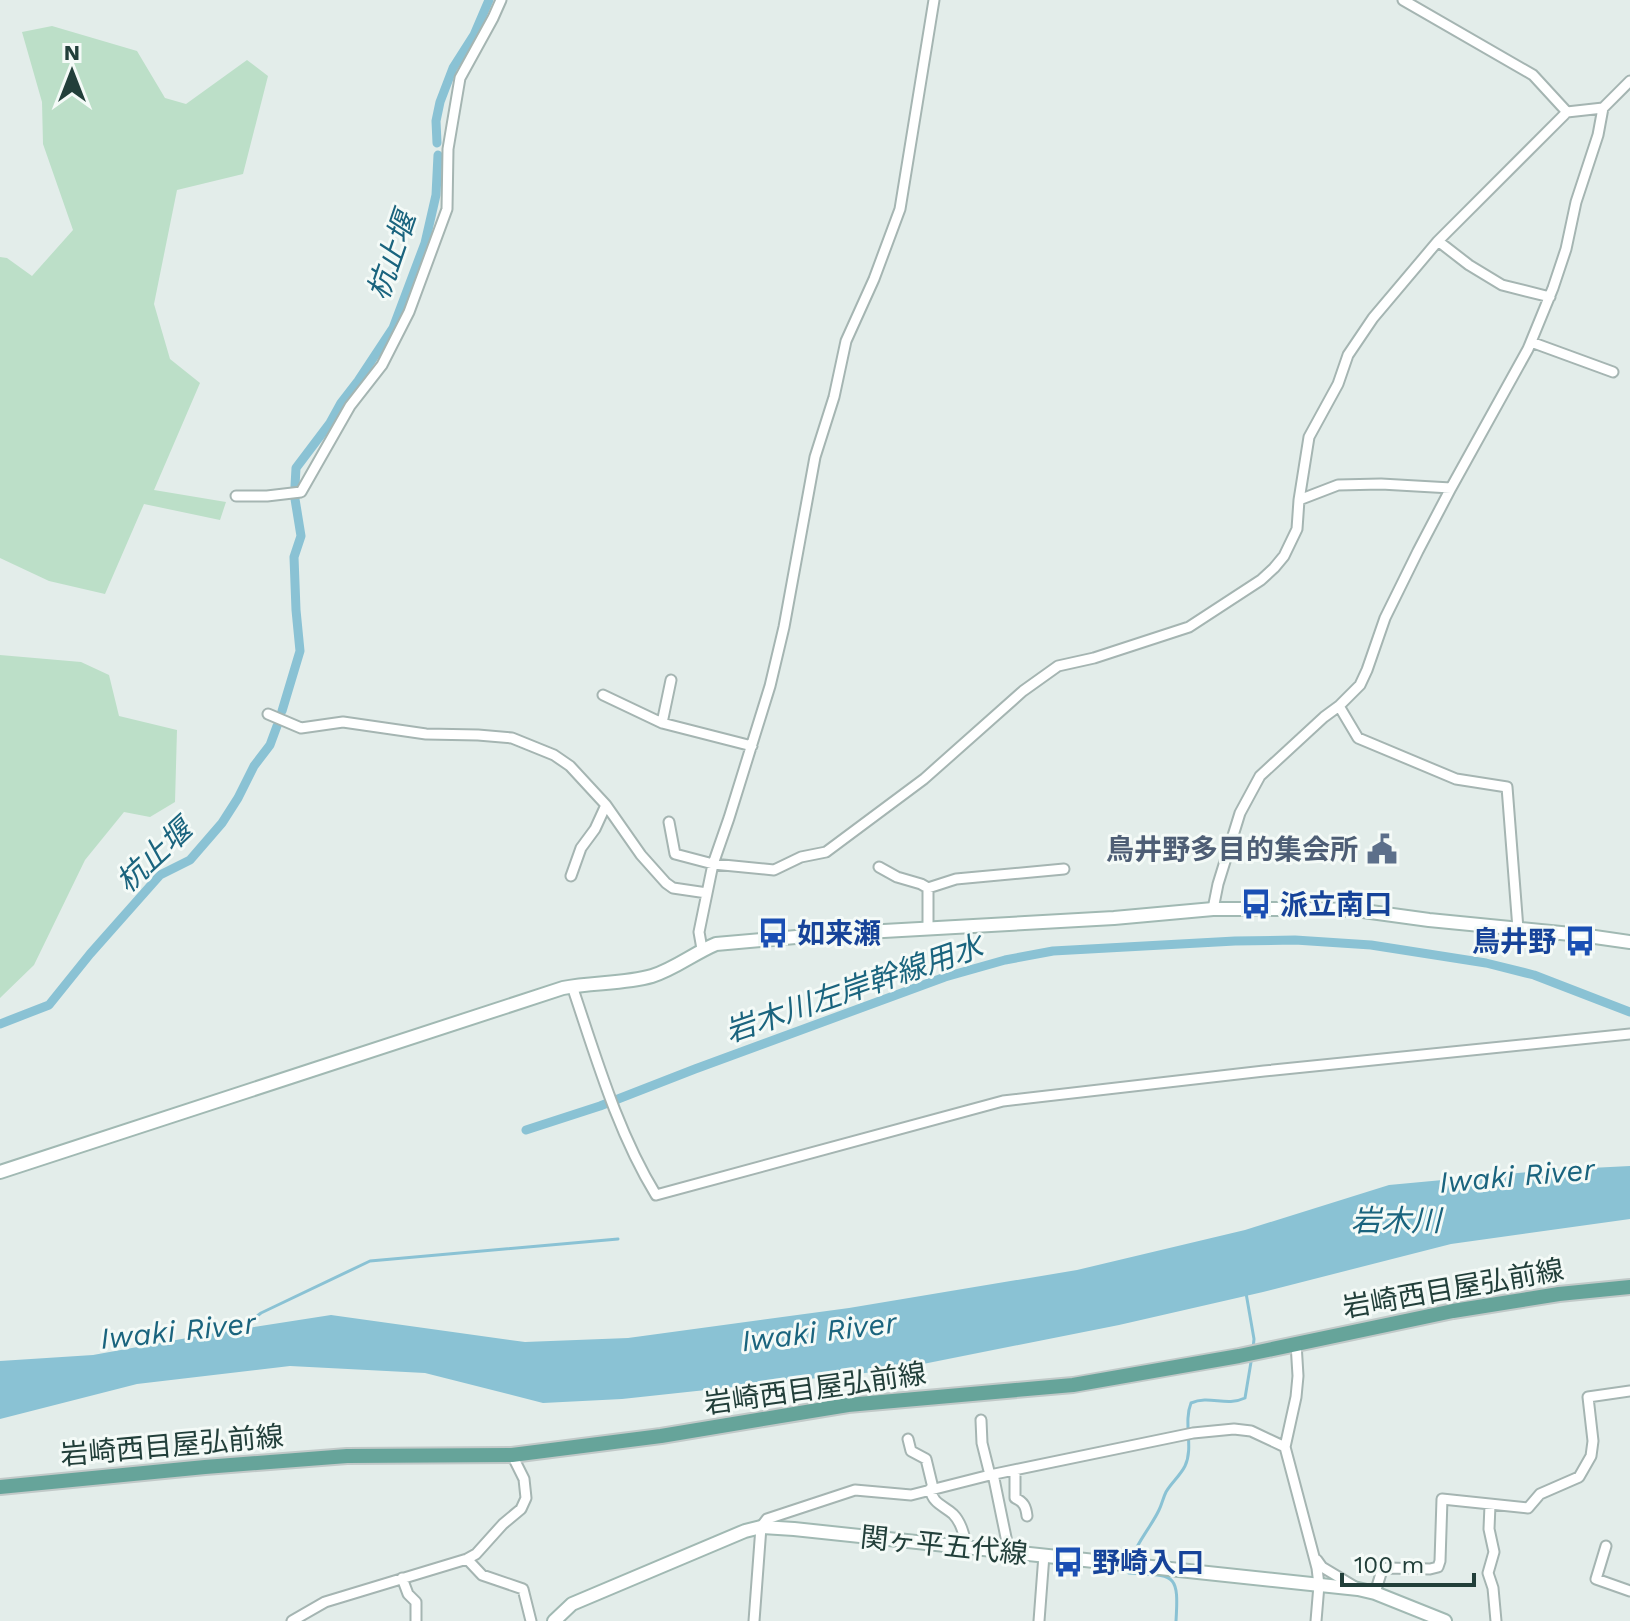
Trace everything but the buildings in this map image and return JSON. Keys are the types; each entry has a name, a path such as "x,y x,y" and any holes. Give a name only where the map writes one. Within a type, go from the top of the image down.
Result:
{"main road":[{"name":"岩崎西目屋弘前線","path":"0,1487 347,1456 512,1455 661,1436 848,1405 1073,1385 1239,1356 1512,1301 1630,1287"}],"street":[{"path":"236,496 301,492 350,406 382,365 409,312 447,209 448,149 460,78 501,0"},
{"path":"702,949 699,932 713,864 770,686 815,457 834,397 846,341 874,279 900,209 934,0"},
{"path":"1403,0 1533,75 1567,112"},
{"path":"1213,909 1240,813 1260,776 1360,685 1385,618 1451,488 1531,342 1566,249 1603,108 1630,81"},
{"path":"669,822 675,854 713,864 774,870 801,857 826,852 924,779 1023,691 1058,666 1094,658 1189,627 1261,580 1284,556 1297,529 1309,437 1338,384 1348,355 1373,318 1438,241 1567,112 1603,108"},
{"path":"1438,241 1502,285 1550,297"},
{"path":"1531,342 1613,372"},
{"path":"1299,500 1338,485 1451,488"},
{"path":"662,723 671,680"},
{"path":"603,695 662,723 752,746"},
{"path":"1339,706 1358,738 1456,779 1507,787 1518,929"},
{"path":"268,714 301,728 343,722 426,734 512,738 554,755 570,766 606,805 641,855 666,883 673,888 707,893"},
{"path":"571,876 581,848 595,829 606,805"},
{"path":"879,867 928,888 956,879 1064,869"},
{"path":"928,888 928,928"},
{"path":"0,1172 572,986 662,973 716,944 1213,909 1356,910 1630,942"},
{"path":"572,986 609,1094 639,1168 656,1195 1003,1101 1249,1072 1630,1034"},
{"path":"1296,1343 1296,1397 1285,1447 1315,1558 1319,1585 1316,1621"},
{"path":"1375,1593 1382,1570 1438,1567 1442,1499 1528,1508 1540,1494 1579,1477 1591,1456 1593,1441 1588,1397 1630,1391"},
{"path":"981,1420 982,1443 1009,1552"},
{"path":"754,1621 761,1527 767,1519 855,1490 911,1495 991,1474 1193,1433 1234,1429 1251,1431 1285,1447"},
{"path":"908,1439 911,1451 926,1459 932,1498 958,1521 967,1547"},
{"path":"292,1621 325,1602 476,1554 521,1509 526,1498 524,1479 512,1455"},
{"path":"1015,1470 1015,1498 1026,1507 1027,1516"},
{"path":"1490,1505 1489,1529 1494,1552 1488,1573 1493,1588 1496,1621"},
{"name":"関ヶ平五代線","path":"554,1621 572,1604 761,1527 1358,1589 1445,1621"},
{"path":"1606,1546 1596,1579 1630,1591"},
{"path":"1039,1621 1044,1555"},
{"path":"1315,1558 1322,1567 1358,1589"},
{"path":"467,1559 482,1575 523,1589 531,1621"},
{"path":"402,1578 408,1594 416,1602 416,1621"}],"green space":[{"path":"52,26 137,51 165,98 186,104 247,60 268,76 243,174 177,190 154,304 170,359 200,383 154,490 226,502 220,520 144,504 105,594 49,581 0,558 0,257 7,258 32,276 73,230 43,144 42,102 22,32"},
{"path":"0,655 81,662 109,675 119,716 177,730 175,802 150,817 124,812 85,860 34,965 0,998"}],"water":[{"name":"岩木川","path":"1630,1166 1630,1219 1451,1244 1119,1325 893,1370 622,1399 543,1403 425,1373 290,1366 137,1384 0,1419 0,1361 93,1355 331,1315 525,1342 628,1338 849,1308 1077,1270 1245,1230 1389,1185"}],"waterway":[{"name":"杭止堰","path":"437,143 436,121 440,102 453,68 474,35 489,0"},
{"name":"杭止堰","path":"295,486 296,468 393,328 425,243 436,195 438,155"},
{"name":"杭止堰","path":"282,711 300,651 294,557 301,536 295,499"},
{"name":"杭止堰","path":"0,1024 49,1005 160,875 190,860 222,823 254,766 270,745 277,726"},
{"name":"岩木川左岸幹線用水","path":"526,1130 600,1106 945,977 1005,960 1053,951 1235,941 1295,940 1371,945 1486,963 1534,975 1630,1012"},
{"name":"Iwaki River","path":"245,1329 261,1313 370,1261 618,1239"},
{"path":"1246,1293 1253,1349"},
{"path":"1131,1560 1166,1492 1188,1459 1191,1403 1245,1398 1252,1356"},
{"path":"1130,1567 1129,1573 1156,1575 1171,1580 1176,1593 1176,1621"}],"place":[{"name":"鳥井野多目的集会所","path":"1382,849"},
{"name":"派立南口","path":"1256,904"},
{"name":"如来瀬","path":"773,933"},
{"name":"鳥井野","path":"1580,941"},
{"name":"野崎入口","path":"1068,1562"}]}
